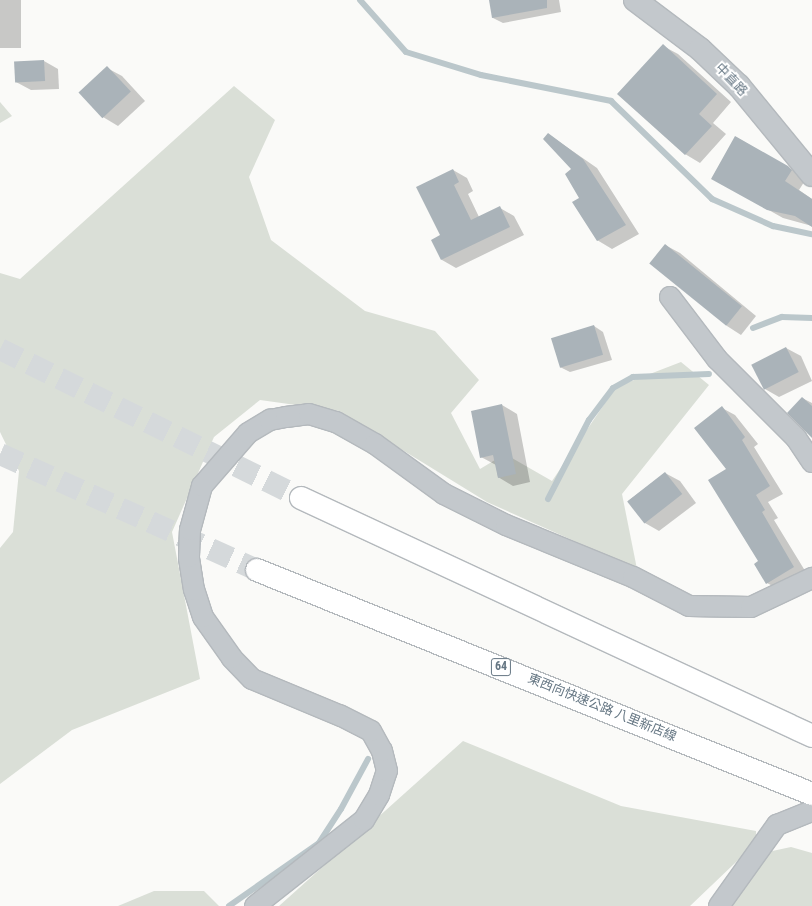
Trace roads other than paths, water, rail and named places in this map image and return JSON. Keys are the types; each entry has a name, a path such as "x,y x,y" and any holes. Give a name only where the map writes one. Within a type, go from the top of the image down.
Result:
{"highway":[{"path":"301,498 766,716 812,736"},
{"name":"東西向快速公路 八里新店線","path":"257,570 744,765 812,794"}],"street":[{"name":"中直路","path":"635,0 700,49 739,86 812,175"},
{"path":"670,297 717,359 796,438 812,462"},
{"path":"255,906 364,820 379,795 387,771 382,751 371,731 341,716 252,679 232,658 203,617 194,590 190,563 190,530 202,486 248,433 270,420 309,414 336,422 375,444 444,494 506,525 632,577 689,606 751,607 812,578"},
{"path":"719,906 777,825 812,811"}],"waterway":[{"path":"360,0 406,52 481,75 611,101 712,199 773,226 812,234"},
{"path":"753,328 782,317 812,318"},
{"path":"548,499 589,420 613,388 633,377 709,374"},
{"path":"229,906 319,843 341,809 368,759"}],"tunnel":[{"path":"0,349 301,498"},
{"path":"0,454 257,570"}]}
